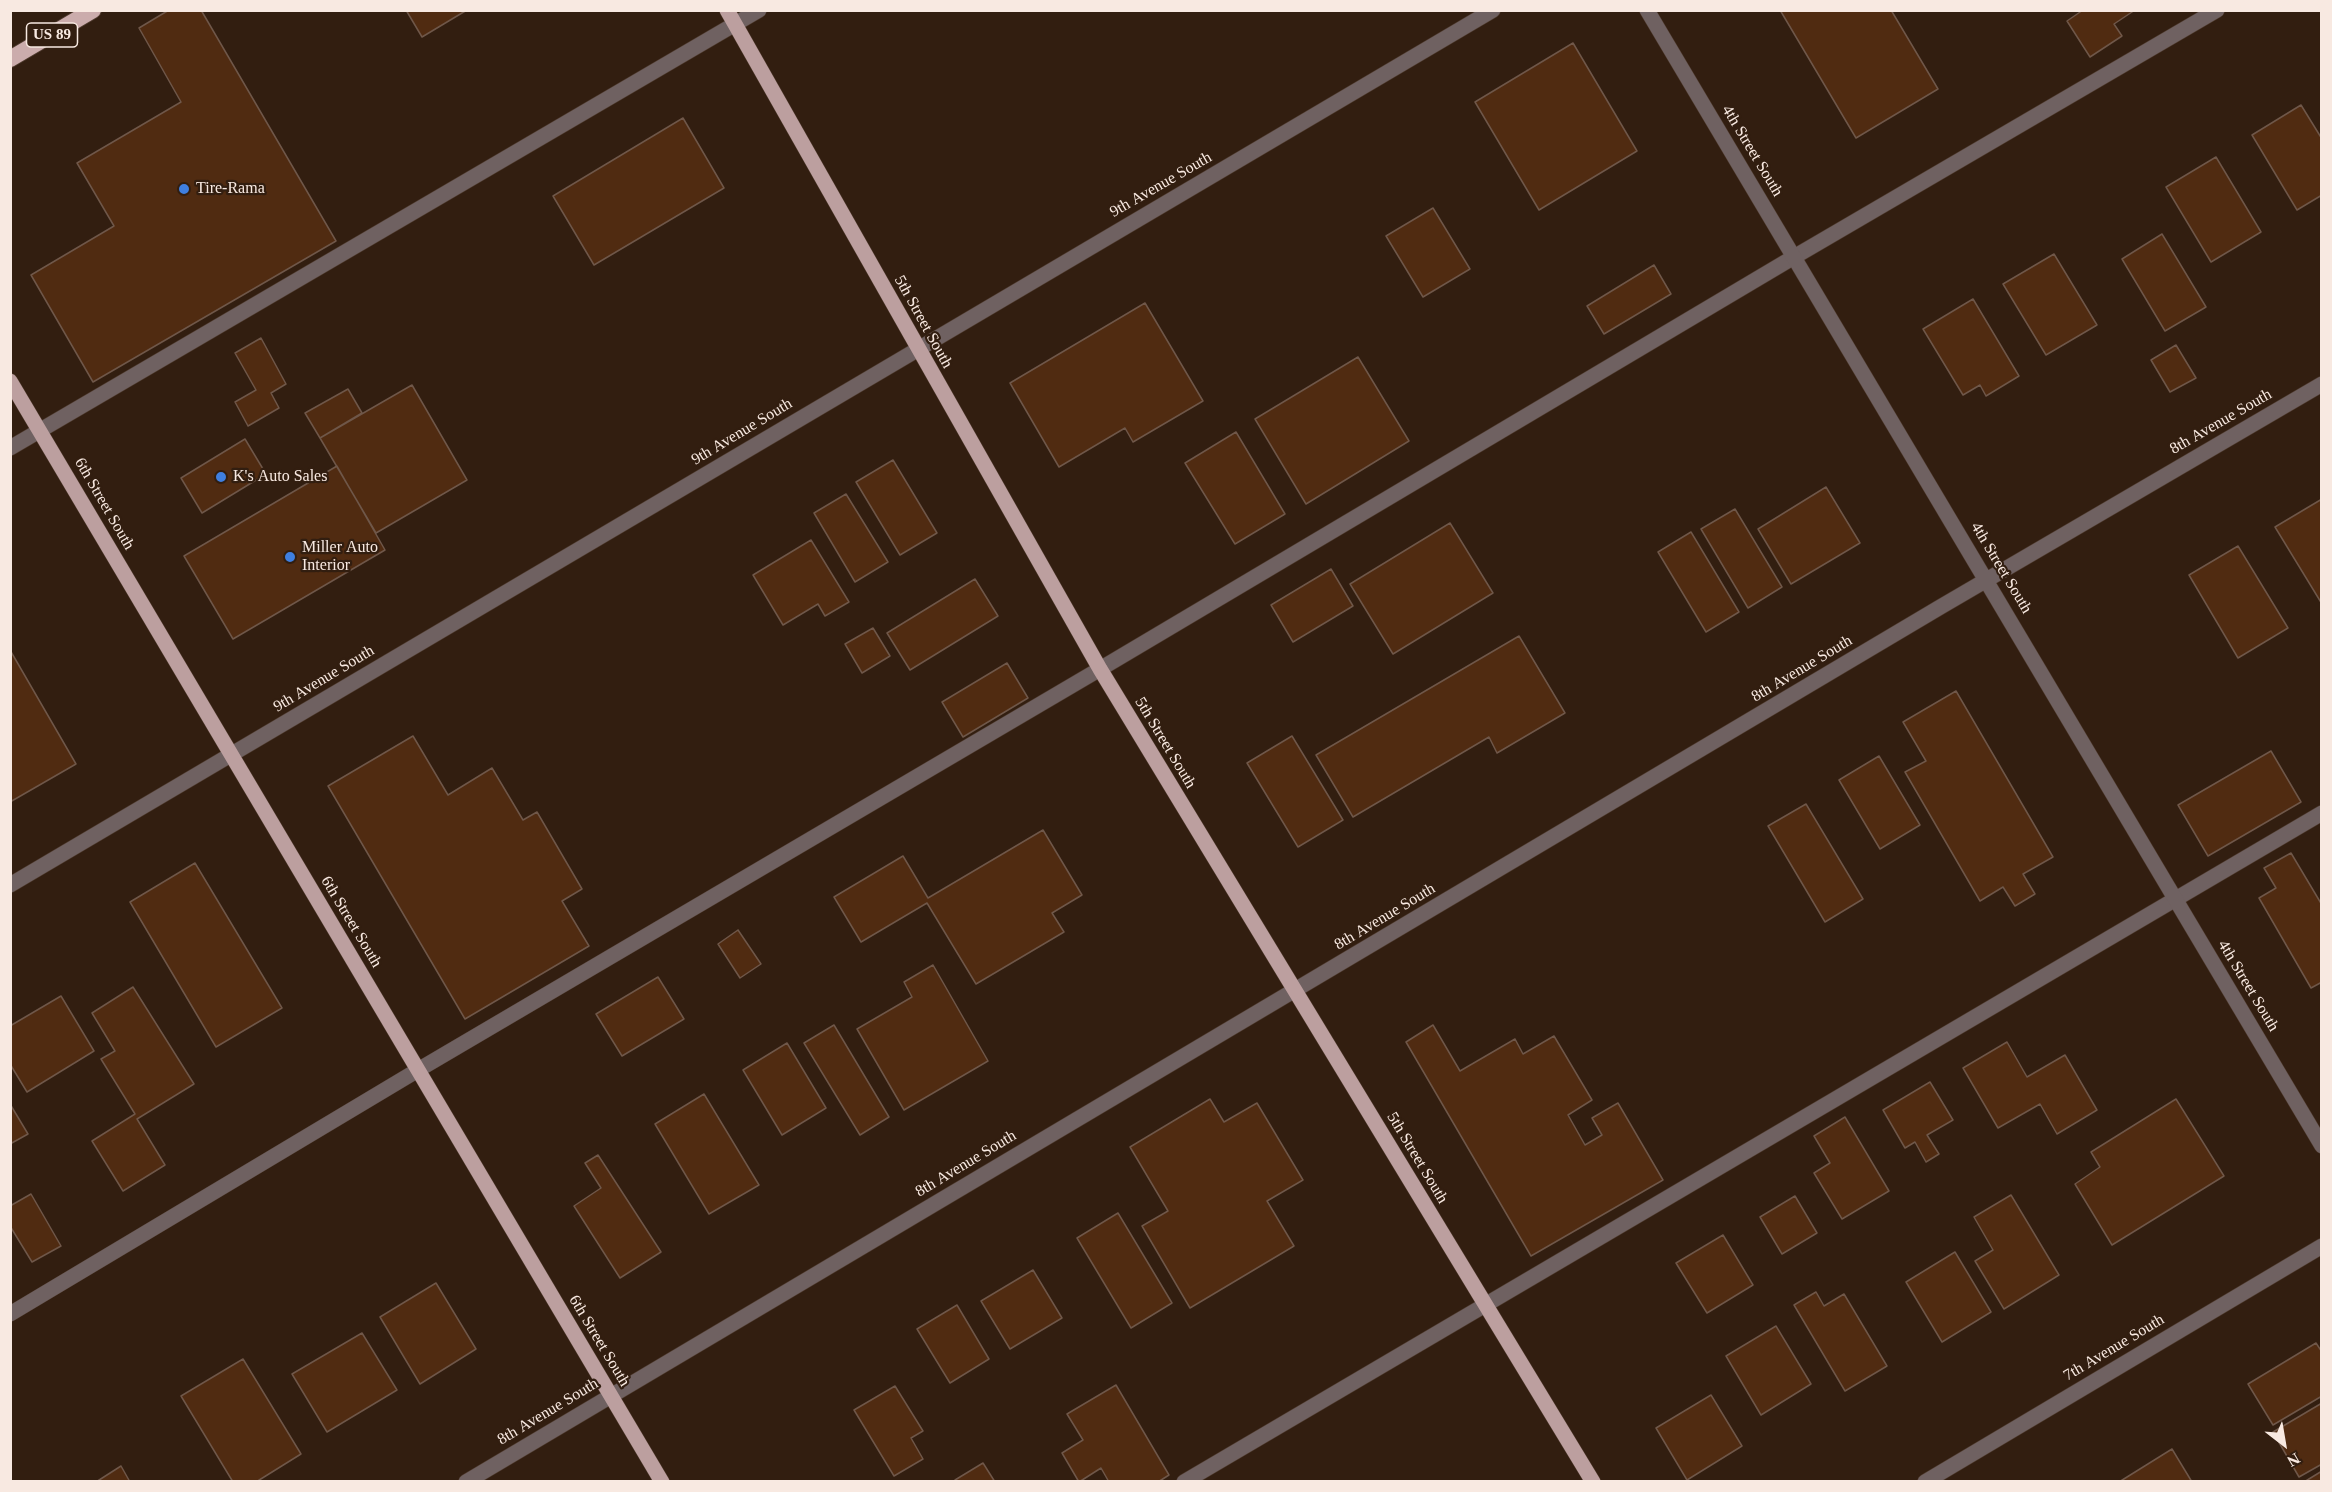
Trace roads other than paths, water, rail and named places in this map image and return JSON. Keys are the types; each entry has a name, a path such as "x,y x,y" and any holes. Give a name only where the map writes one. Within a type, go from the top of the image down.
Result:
{"highway":[{"name":"US 89","path":"10,59 93,10"}],"main road":[{"name":"5th Street South","path":"727,10 1100,669 1593,1482"},
{"name":"6th Street South","path":"10,381 662,1482"}],"street":[{"path":"10,448 759,10"},
{"name":"9th Avenue South","path":"10,885 1493,10"},
{"name":"4th Street South","path":"1647,10 2322,1146"},
{"path":"10,1314 418,1070 1794,257 2217,10"},
{"name":"8th Avenue South","path":"466,1482 1987,580 2322,384"},
{"path":"1184,1482 2322,813"},
{"name":"7th Avenue South","path":"1925,1482 2322,1246"}],"place":[{"name":"Tire-Rama","path":"184,189"},
{"name":"K's Auto Sales","path":"221,477"},
{"name":"Miller Auto Interior","path":"290,557"}]}
